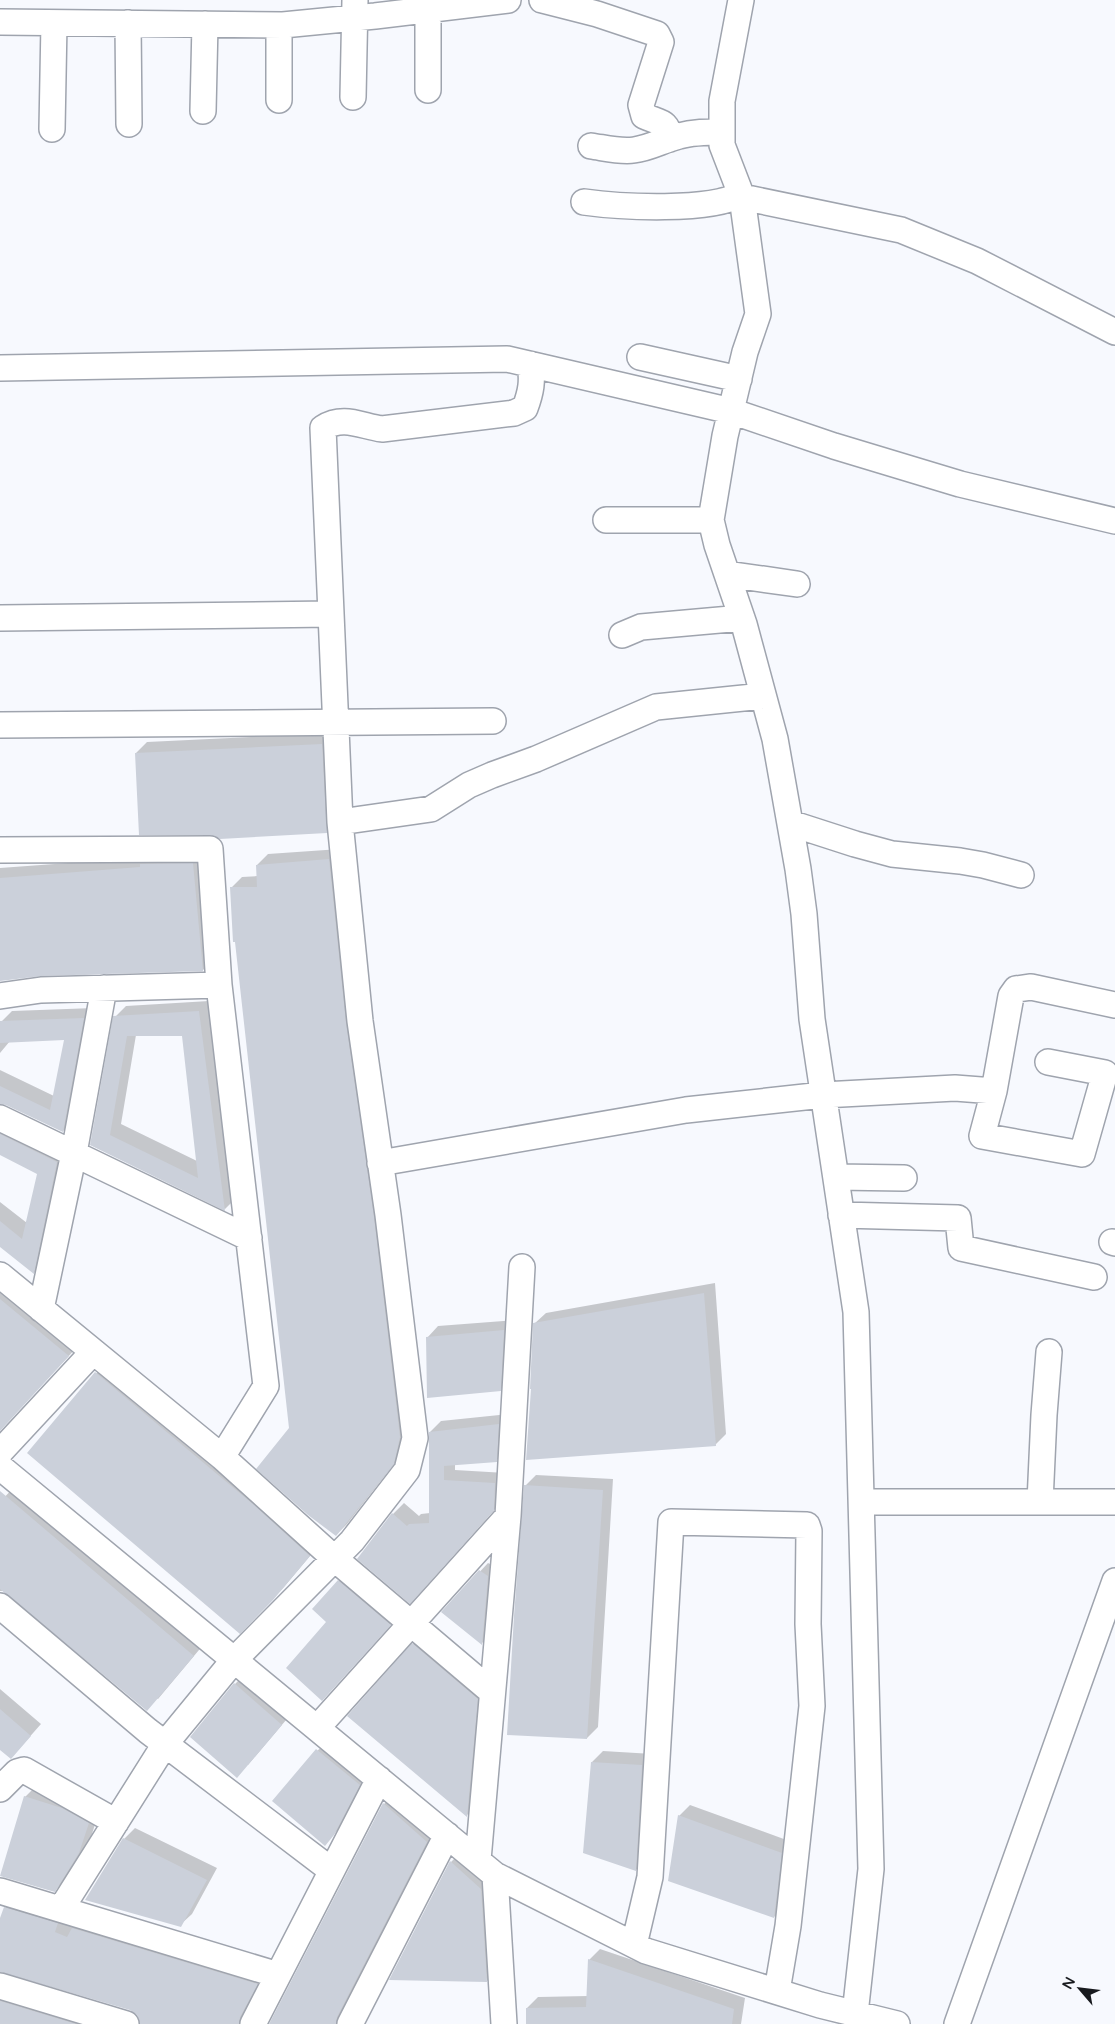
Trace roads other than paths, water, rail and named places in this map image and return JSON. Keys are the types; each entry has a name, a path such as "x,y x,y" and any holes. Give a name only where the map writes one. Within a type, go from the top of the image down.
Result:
{"street":[{"path":"0,22 279,25 355,9 428,9 508,0"},
{"path":"542,0 597,14 657,34 660,37 661,42 640,105 644,116 665,124 670,139"},
{"path":"741,0 722,101 722,145 741,196 758,314 745,352 731,411 711,520 717,545 742,618 775,740 804,914 812,1019 856,1312 871,1869 855,2014"},
{"path":"353,96 355,9"},
{"path":"428,9 428,90"},
{"path":"52,129 54,23"},
{"path":"128,23 129,124"},
{"path":"203,111 205,24"},
{"path":"279,25 279,100"},
{"path":"591,146 624,151 635,150 695,133 722,132"},
{"path":"584,202 685,207 732,200 741,196 901,230 977,261 1115,332"},
{"path":"0,368 507,358 731,411 834,446 960,484 1115,522"},
{"path":"640,358 739,379"},
{"path":"61,1909 165,1744 234,1660 352,1541 407,1470 416,1438 360,1021 340,822 323,428 330,423 347,420 361,426 382,429 514,413 525,408 531,392 533,379 530,364"},
{"path":"606,520 711,520"},
{"path":"727,574 797,584"},
{"path":"0,618 331,614"},
{"path":"622,635 641,627 742,618"},
{"path":"340,822 431,809 469,785 536,759 656,707 763,696"},
{"path":"0,725 492,721"},
{"path":"790,823 892,854 960,861 1021,876"},
{"path":"0,850 210,849 219,985 266,1386 222,1457"},
{"path":"0,996 41,990 219,985"},
{"path":"1048,1062 1105,1073 1082,1154 982,1136 994,1091 1011,996 1016,989 1031,987 1115,1005"},
{"path":"41,1309 74,1153 104,988"},
{"path":"380,1164 501,1141 686,1110 823,1095 955,1088 994,1091"},
{"path":"0,1118 249,1238"},
{"path":"836,1177 904,1178"},
{"path":"841,1215 958,1218 961,1248 1094,1277"},
{"path":"504,2024 486,1867 492,1692 508,1516 522,1267"},
{"path":"0,1276 222,1457 335,1559 492,1692"},
{"path":"93,1352 1,1465 234,1660 486,1867 646,1951 855,2014 896,2024"},
{"path":"1040,1502 1049,1352"},
{"path":"862,1502 1115,1502"},
{"path":"317,1728 508,1516"},
{"path":"634,1944 650,1877 671,1522 807,1525 809,1531 808,1624 812,1706 788,1926 777,1991"},
{"path":"956,2024 1115,1581"},
{"path":"2,1613 165,1744 331,1870"},
{"path":"0,1788 17,1772 24,1770 116,1822"},
{"path":"253,2024 379,1778"},
{"path":"350,2024 447,1835"},
{"path":"0,1891 278,1975"},
{"path":"0,1986 126,2024"}]}
